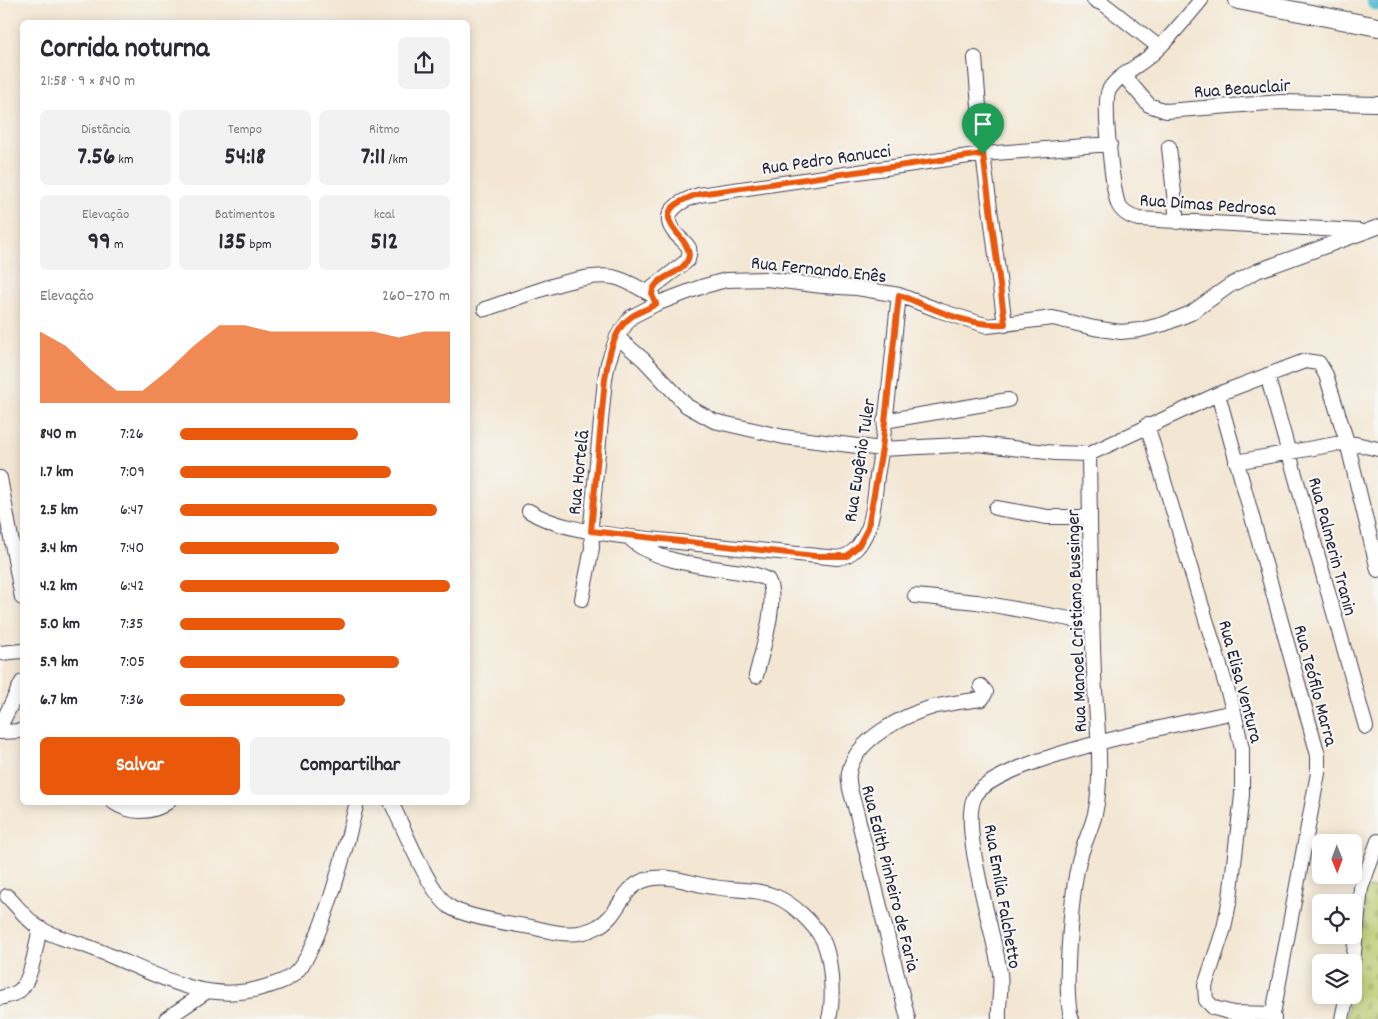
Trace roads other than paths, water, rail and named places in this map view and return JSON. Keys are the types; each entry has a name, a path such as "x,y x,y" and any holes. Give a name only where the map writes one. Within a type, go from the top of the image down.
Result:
{"main road":[{"path":"1238,0 1378,28"},
{"path":"1296,0 1378,16"}],"street":[{"path":"1094,0 1105,5 1159,47"},
{"name":"Rua Dimas Pedrosa","path":"1202,0 1159,47 1109,89 1106,111 1114,188 1119,204 1124,212 1139,219 1364,232"},
{"path":"975,58 983,154 1005,324"},
{"name":"Rua Beauclair","path":"1124,76 1149,105 1166,111 1281,102 1378,104"},
{"name":"Rua Pedro Ranucci","path":"654,300 655,285 682,267 688,260 690,253 687,245 673,232 669,221 671,210 684,199 699,194 983,154 1110,144"},
{"path":"1169,147 1177,222"},
{"name":"Rua Fernando Enês","path":"605,379 608,363 617,337 631,317 654,300 726,280 748,278 857,288 899,295 988,326 1053,318 1094,328 1121,332 1140,330 1164,324 1191,313 1229,286 1257,271 1323,249 1378,227"},
{"path":"485,310 567,282 592,277 610,277 623,280 654,300"},
{"name":"Rua Eugênio Tuler","path":"529,511 540,518 591,531 629,537 815,556 847,556 859,545 868,528 882,449 899,295"},
{"path":"617,337 644,360 687,406 714,421 784,437 882,449 978,444 1055,453 1089,454 1147,425 1218,394 1306,361 1319,363 1326,375 1347,442 1378,570"},
{"name":"Rua Palmerin Tranin","path":"1267,375 1366,727"},
{"name":"Rua Hortelã","path":"582,599 592,548 591,531 605,379"},
{"name":"Rua Teófilo Marra","path":"1218,394 1318,755 1318,772 1273,1016"},
{"path":"884,421 1008,400"},
{"name":"Rua Elisa Ventura","path":"1147,425 1234,712 1242,749 1242,795 1230,898 1224,928 1205,986 1205,995 1214,1008 1233,1013 1273,1016"},
{"path":"1236,462 1288,451 1347,442 1378,449"},
{"name":"Rua Manoel Cristiano Bussinger","path":"1072,1019 1068,999 1068,974 1073,901 1078,863 1098,800 1089,454"},
{"path":"0,478 18,545 20,572"},
{"path":"996,508 1047,517 1090,518"},
{"name":"Rua Eugênio Tuler","path":"629,537 638,546 659,554 705,567 742,573 768,580 772,588 771,602 756,676"},
{"path":"915,596 977,602 1092,623"},
{"path":"0,653 20,651"},
{"path":"0,727 20,686"},
{"name":"Rua Edith Pinheiro de Faria","path":"908,1019 849,781 849,772 858,753 884,729 933,707 982,700 986,692 981,686"},
{"name":"Rua Emília Falchetto","path":"1000,1019 1000,975 975,858 971,820 974,798 987,784 1009,773 1097,742 1234,712"},
{"path":"0,732 20,730"},
{"path":"121,805 136,811 152,811 163,805"},
{"path":"6,896 40,928 100,951 160,978 206,992 227,994 255,990 280,983 292,975 301,966 311,948 345,852 356,805"},
{"path":"392,805 430,882 444,900 458,911 507,923 569,935 585,933 607,920 630,887 638,881 656,877 672,878 714,888 754,890 778,898 802,915 822,938 830,970 828,1019"},
{"path":"1354,954 1361,888 1378,841"},
{"path":"0,998 18,991 24,984 29,974 40,928"},
{"path":"166,1019 206,992"},
{"path":"1342,1019 1345,1004"}]}
